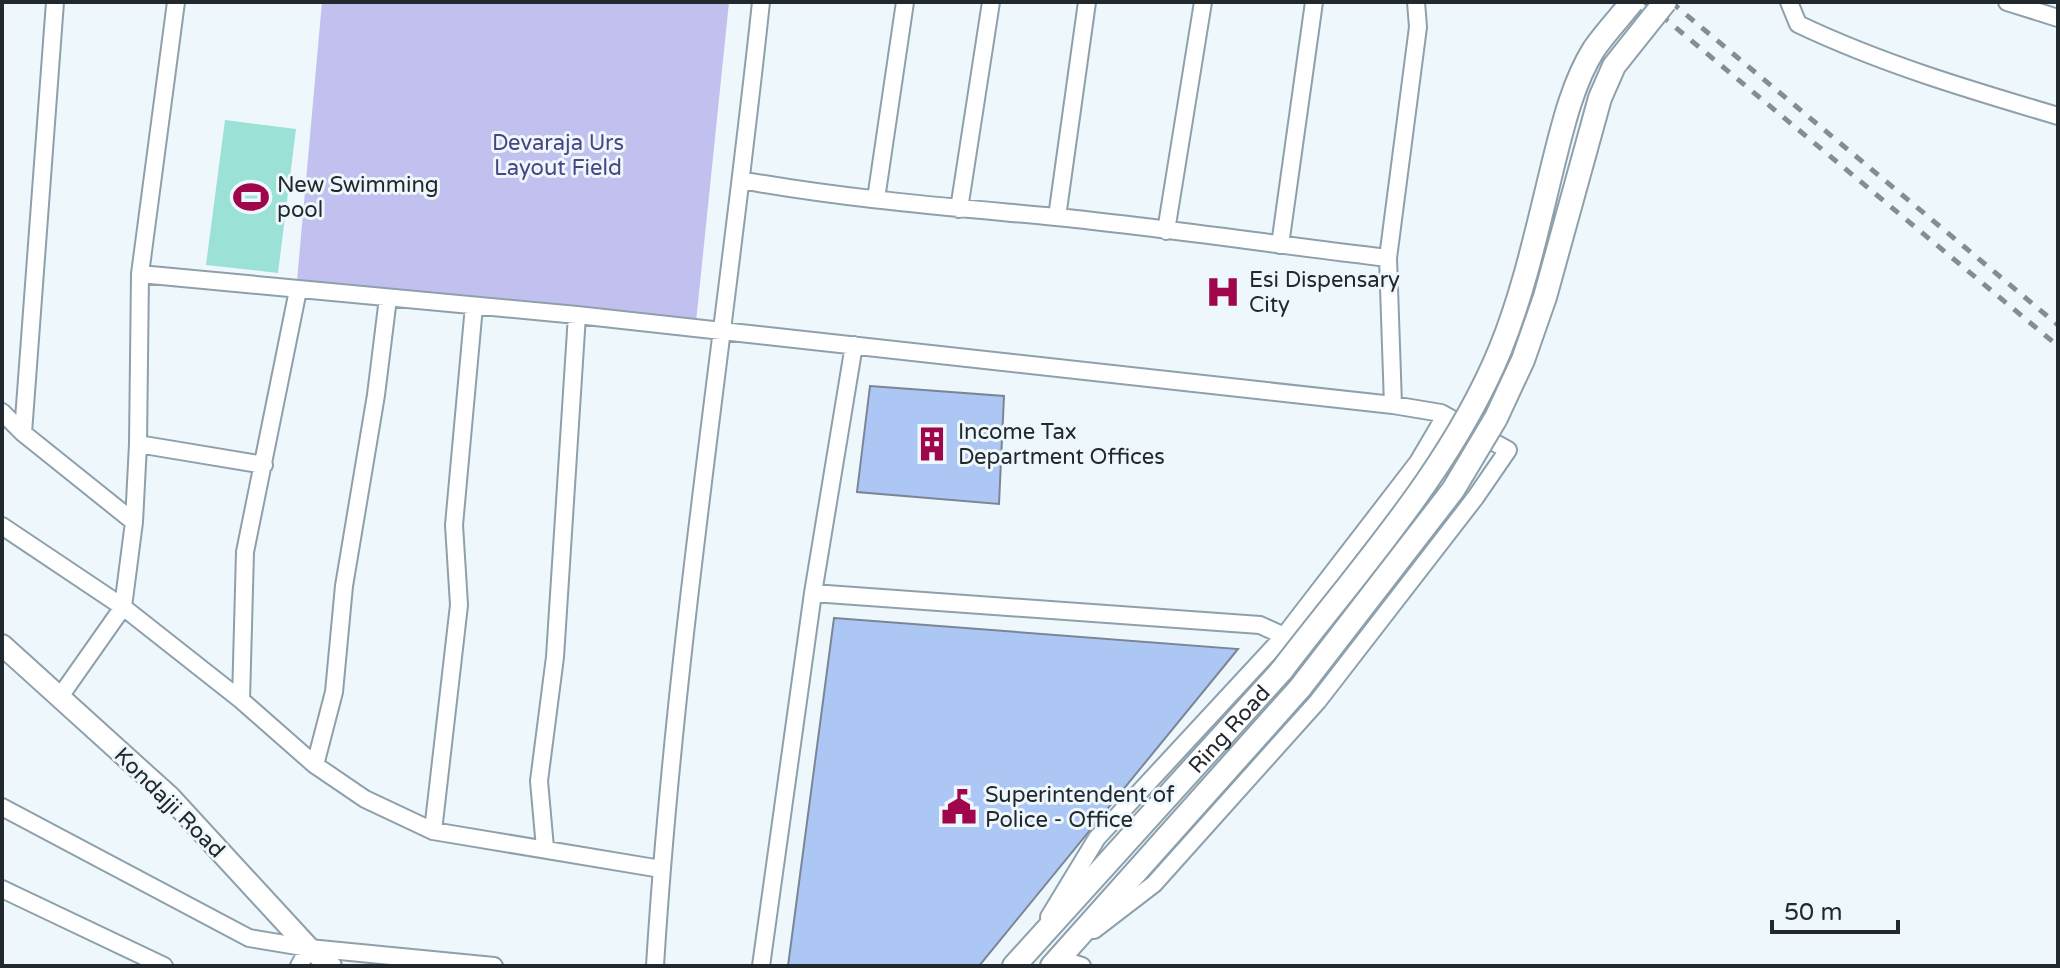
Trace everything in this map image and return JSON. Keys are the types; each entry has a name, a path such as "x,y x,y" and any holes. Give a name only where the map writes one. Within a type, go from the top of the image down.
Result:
{"main road":[{"name":"Ring Road","path":"1014,966 1282,670 1434,473 1474,406 1500,350 1523,287 1563,124 1578,85 1594,50 1632,2"},
{"path":"1055,962 1300,688 1453,490 1496,418 1523,360 1545,297 1600,98 1614,66 1665,2"}],"street":[{"path":"23,433 55,2"},
{"path":"59,698 123,607 134,522 138,444 140,274 176,2"},
{"path":"655,966 661,869 720,330 761,2"},
{"path":"876,199 905,2"},
{"path":"959,209 991,2"},
{"path":"1057,217 1087,2"},
{"path":"1166,231 1203,2"},
{"path":"1280,245 1314,2"},
{"path":"1393,405 1388,258 1418,27 1416,2"},
{"path":"1789,2 1798,24 1847,48 1931,78 2058,116"},
{"path":"2007,2 2058,18"},
{"path":"741,180 876,199 1057,217 1388,258"},
{"path":"140,274 577,315 1393,405 1445,416 1508,450 1475,498 1318,701 1154,884 1055,962"},
{"path":"241,700 245,552 298,290"},
{"path":"315,765 334,692 344,586 376,395 388,298"},
{"path":"433,831 459,605 454,525 474,306"},
{"path":"545,848 539,781 555,657 577,315"},
{"path":"761,966 813,593 854,345"},
{"path":"2,412 23,433 134,522"},
{"path":"1032,946 1097,838 1284,636 1418,462 1445,416"},
{"path":"138,444 264,465"},
{"path":"2,526 123,607 241,700 315,765 365,799 433,831 661,869"},
{"path":"813,593 1260,625 1284,636"},
{"name":"Kondajji Road","path":"2,645 170,797 304,957 331,966"},
{"path":"2,807 249,938 304,957 494,966"},
{"path":"2,889 164,966"},
{"path":"1055,962 1082,966"}],"green space":[{"name":"Devaraja Urs Layout Field","path":"322,2 729,2 696,322 297,281"}],"shaded area":[{"name":"New Swimming pool","path":"225,120 296,129 278,273 206,265"}],"building":[{"name":"Income Tax Department Offices","path":"870,386 1004,396 999,504 857,492"},
{"name":"Superintendent of Police - Office","path":"834,618 1238,649 979,966 788,966"}],"railway":[{"path":"1645,2 2058,346"},
{"path":"1671,2 2058,325"}],"place":[{"name":"New Swimming pool","path":"251,197"},
{"name":"Esi Dispensary City","path":"1223,292"},
{"name":"Income Tax Department Offices","path":"932,444"},
{"name":"Superintendent of Police - Office","path":"959,807"}]}
